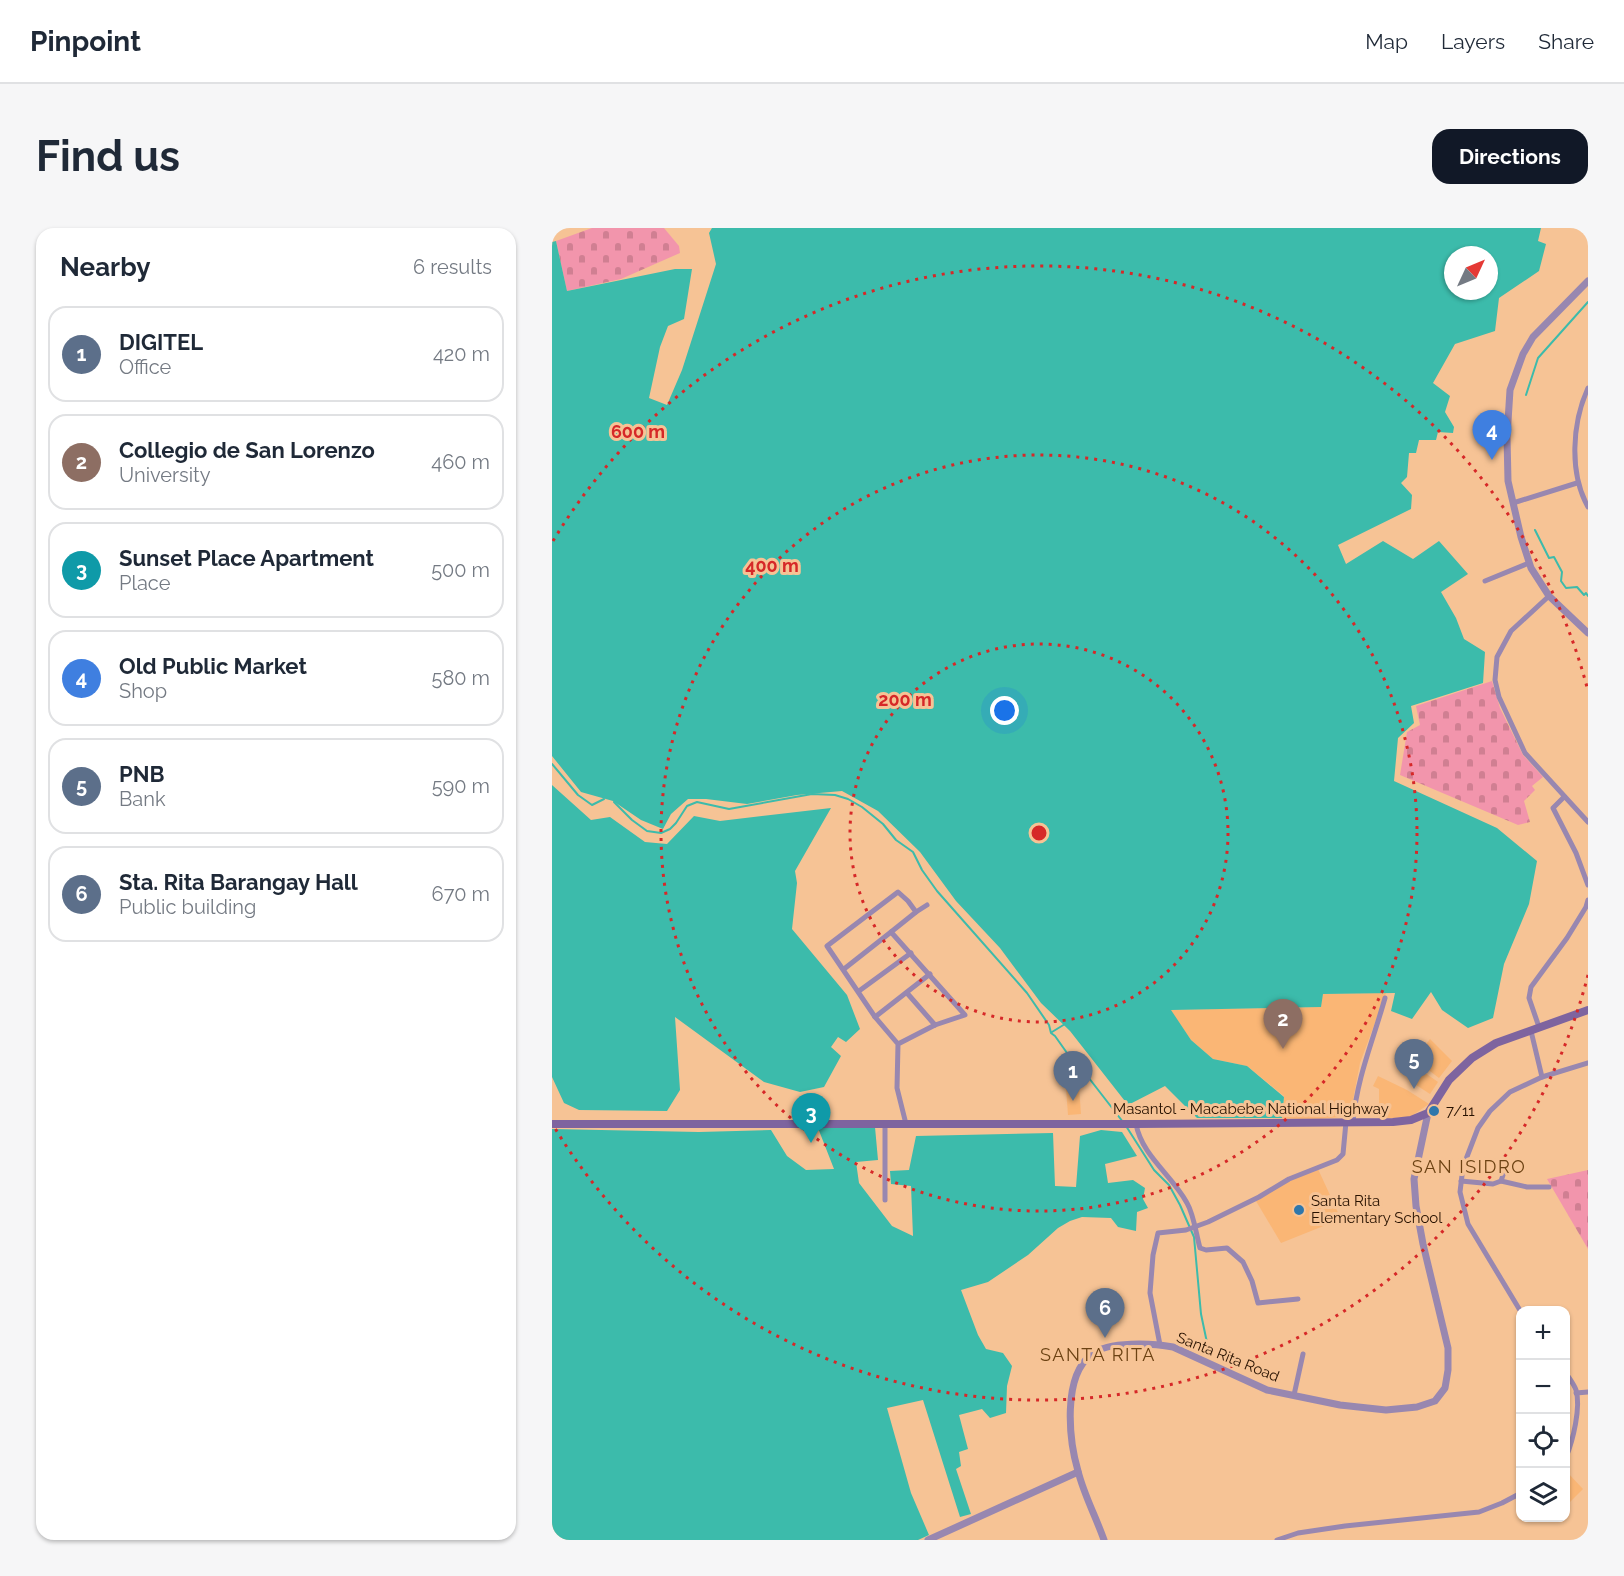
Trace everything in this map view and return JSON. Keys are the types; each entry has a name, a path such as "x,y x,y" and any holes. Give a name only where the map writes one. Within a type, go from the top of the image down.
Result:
{"main road":[{"path":"1428,1113 1449,1080 1472,1058 1496,1043 1588,1010"},
{"name":"Masantol - Macabebe National Highway","path":"552,1124 1349,1122 1411,1120 1428,1113"}],"street":[{"path":"1588,281 1533,337 1524,354 1510,390 1506,436 1508,481 1529,563 1549,596 1588,633"},
{"path":"1588,388 1575,441 1574,463 1577,483 1588,507"},
{"path":"1513,503 1577,483"},
{"path":"1485,581 1529,563"},
{"path":"1549,596 1511,631 1497,657 1495,680 1499,697 1525,753 1588,822"},
{"path":"1564,797 1553,808 1576,853 1588,885"},
{"path":"906,1124 897,1088 898,1044 875,1017 827,946 898,892 909,901 916,912"},
{"path":"1542,1077 1529,998 1531,987 1567,938 1588,900"},
{"path":"844,969 927,905"},
{"path":"891,932 965,1015 935,1025 898,1044"},
{"path":"859,991 911,953"},
{"path":"875,1017 930,974"},
{"path":"907,993 935,1025"},
{"path":"1160,1345 1150,1293 1153,1255 1158,1233 1190,1228 1259,1197 1288,1179 1337,1160 1343,1154 1365,1057 1385,998"},
{"path":"1517,1306 1468,1224 1460,1192 1463,1167 1478,1128 1490,1111 1510,1092 1542,1077 1588,1063"},
{"name":"Santa Rita Road","path":"1104,1540 1078,1472 1072,1441 1070,1409 1074,1381 1083,1362 1093,1353 1111,1346 1160,1345 1173,1347 1267,1390 1340,1405 1386,1410 1417,1407 1435,1401 1444,1388 1448,1370 1448,1348 1423,1244 1414,1179 1428,1113"},
{"path":"885,1124 885,1200"},
{"path":"1135,1124 1145,1148 1188,1204 1190,1228 1200,1248 1206,1250 1227,1248 1243,1262 1252,1281 1258,1303 1298,1299"},
{"path":"1501,1181 1505,1169"},
{"path":"1461,1180 1493,1184 1501,1181 1527,1187 1549,1187"},
{"path":"1294,1395 1303,1354"},
{"path":"1570,1381 1576,1393 1575,1420 1570,1447"},
{"path":"1576,1393 1588,1392"},
{"path":"928,1540 1078,1472"},
{"path":"1277,1540 1298,1533 1345,1526 1479,1512 1516,1496"}],"shaded area":[{"path":"1386,993 1360,1063 1350,1116 1310,1120 1282,1118 1284,1096 1247,1066 1213,1059 1191,1040 1170,1010 1320,1007 1323,994"},
{"path":"1430,1039 1452,1061 1439,1078 1426,1068 1429,1064 1418,1055"},
{"path":"1421,1070 1438,1082 1430,1094 1413,1083"},
{"path":"1378,1076 1429,1104 1410,1117 1379,1119 1379,1089 1373,1086"},
{"path":"1079,1086 1081,1114 1068,1115 1066,1088"},
{"name":"Santa Rita Elementary School","path":"1318,1169 1341,1219 1281,1243 1256,1201 1286,1181"},
{"path":"1570,1475 1583,1489 1570,1502"}],"green space":[{"path":"592,228 664,228 679,246 680,253 621,279 567,291 556,241"},
{"path":"1492,681 1500,708 1523,755 1543,777 1532,786 1535,790 1524,801 1530,822 1518,825 1400,775 1407,732 1420,725 1416,706"},
{"path":"1588,1170 1588,1249 1547,1179"}],"water":[{"path":"712,228 1541,228 1538,241 1546,244 1539,271 1499,298 1495,331 1455,344 1433,383 1450,396 1445,412 1454,427 1453,433 1438,432 1436,440 1419,440 1416,453 1409,453 1407,477 1401,483 1412,495 1411,509 1338,545 1346,564 1383,541 1413,559 1439,541 1468,574 1441,592 1456,618 1464,639 1485,652 1483,683 1411,706 1414,723 1398,738 1394,781 1497,828 1537,861 1529,904 1504,964 1493,1018 1468,1028 1442,1010 1431,992 1412,1019 1391,1011 1395,993 1323,994 1321,1007 1171,1010 1191,1040 1213,1059 1247,1066 1284,1097 1282,1118 1197,1118 1165,1086 1128,1105 1070,1031 1041,1003 1000,948 956,901 920,852 878,811 842,791 797,795 747,804 688,799 671,814 663,829 641,820 613,801 581,792 552,756 552,242 556,241 567,291 675,269 692,269 684,319 668,326 660,347 649,398 667,405 682,370 716,264 709,233"},
{"path":"552,785 591,820 610,817 645,842 667,844 694,816 720,821 831,808 795,871 797,883 792,929 847,995 860,1029 846,1042 838,1037 831,1047 841,1056 824,1087 800,1092 764,1082 675,1017 680,1090 667,1111 579,1110 564,1103 552,1077"},
{"path":"875,1127 878,1160 856,1162 859,1183 892,1226 913,1236 911,1186 891,1184 890,1171 909,1170 916,1136 1053,1133 1055,1186 1076,1187 1080,1136 1101,1130 1122,1132 1137,1156 1105,1164 1108,1183 1133,1180 1145,1188 1143,1199 1148,1208 1137,1212 1136,1231 1118,1227 1111,1218 1082,1217 1070,1221 1058,1228 1028,1255 988,1282 961,1290 978,1335 986,1349 1003,1353 1012,1366 1007,1386 1006,1413 990,1418 982,1409 959,1415 968,1449 959,1452 961,1466 956,1469 971,1514 960,1517 923,1400 887,1408 911,1493 929,1535 918,1540 552,1540 552,1129 699,1132 771,1130 787,1156 806,1170 834,1169 818,1128"}],"waterway":[{"path":"1526,395 1538,358 1588,302"},
{"path":"1535,530 1549,558 1554,557 1562,572 1561,581 1566,588 1577,587 1588,596"},
{"path":"552,764 578,795 592,805 604,799"},
{"path":"614,802 647,831 661,833 676,823 687,806 697,802 729,809 812,794 835,795 862,807 883,824 896,840 913,852 937,891 1027,993 1049,1025 1051,1033 1123,1122"},
{"path":"1052,1032 1065,1024"},
{"path":"1126,1126 1154,1170 1169,1185 1194,1237 1201,1314 1210,1357"}],"place":[{"name":"Old Public Market","path":"1492,460"},
{"name":"Collegio de San Lorenzo","path":"1283,1049"},
{"name":"PNB","path":"1414,1089"},
{"name":"DIGITEL","path":"1073,1101"},
{"name":"7/11","path":"1434,1111"},
{"name":"Sunset Place Apartment","path":"811,1143"},
{"name":"Santa Rita Elementary School","path":"1299,1210"},
{"name":"Sta. Rita Barangay Hall","path":"1105,1338"}],"district":[{"name":"SAN ISIDRO","path":"1469,1166"},
{"name":"SANTA RITA","path":"1098,1354"}]}
